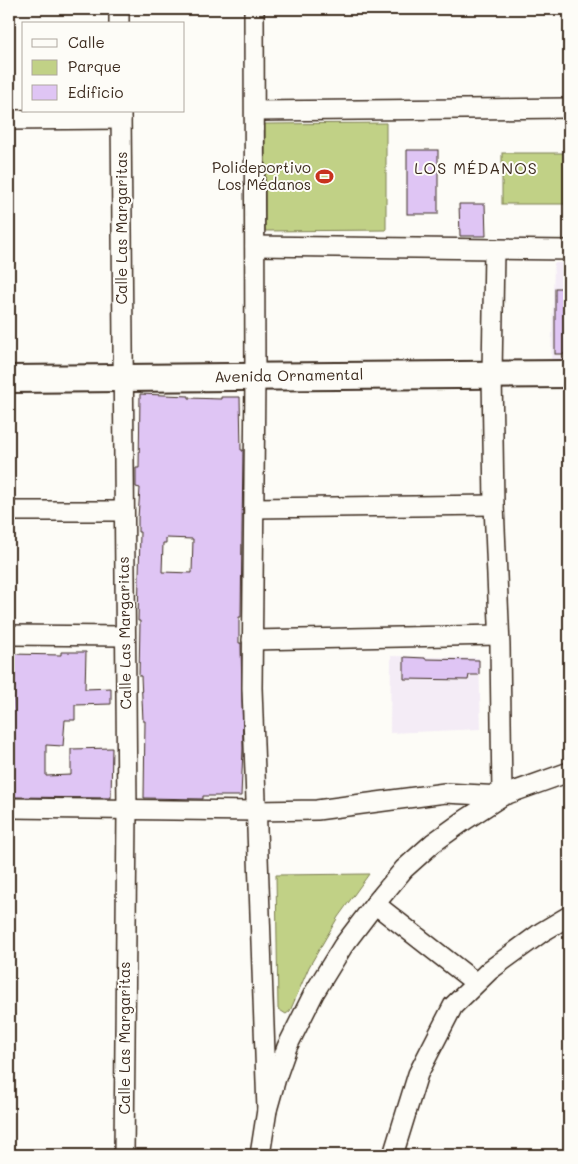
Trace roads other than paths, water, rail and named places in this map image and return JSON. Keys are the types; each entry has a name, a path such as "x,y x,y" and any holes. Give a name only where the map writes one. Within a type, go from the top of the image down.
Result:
{"street":[{"path":"119,9 119,22"},
{"path":"254,9 255,377 252,688 267,1110"},
{"path":"254,111 569,108"},
{"path":"9,120 121,115"},
{"name":"Calle Las Margaritas","path":"121,115 127,810 124,1155"},
{"path":"255,246 569,250"},
{"path":"494,250 492,374 502,796"},
{"name":"Avenida Ornamental","path":"9,379 569,374"},
{"path":"254,508 494,505"},
{"path":"9,511 124,511"},
{"path":"9,635 125,636"},
{"path":"252,640 499,635"},
{"path":"260,1155 267,1110 287,1047 314,993 343,946 375,904 404,870 433,843 502,796 569,772"},
{"path":"9,808 317,810 445,793 502,796"},
{"path":"375,904 476,983"},
{"path":"393,1155 418,1074 453,1006 490,970 542,932 569,916"}],"place":[{"name":"Polideportivo Los Médanos","path":"325,177"}],"district":[{"name":"LOS MÉDANOS","path":"476,168"}]}
